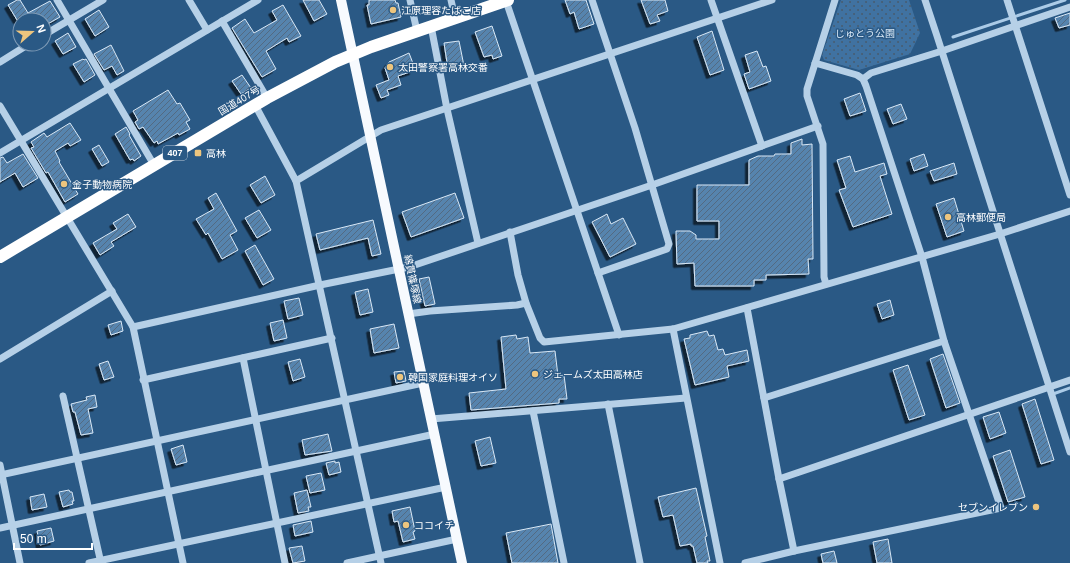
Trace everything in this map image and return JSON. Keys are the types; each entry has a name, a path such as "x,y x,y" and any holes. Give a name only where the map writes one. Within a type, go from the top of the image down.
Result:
{"highway":[{"name":"国道407号","path":"0,257 267,98 335,62 353,54 507,0"}],"main road":[{"name":"綿貫篠塚線","path":"341,0 462,563"}],"street":[{"path":"57,0 154,165"},
{"path":"52,30 103,0"},
{"path":"189,0 207,30"},
{"path":"0,153 258,0"},
{"path":"410,0 417,31"},
{"path":"451,0 455,18"},
{"path":"507,0 619,335"},
{"path":"592,0 611,54 670,244 667,249 598,273"},
{"path":"711,0 762,146"},
{"path":"296,181 381,130 772,0"},
{"path":"826,284 824,277 823,144 807,96 807,89 835,0"},
{"path":"925,0 1070,452"},
{"path":"1007,0 1070,195"},
{"path":"863,79 870,73 942,51 1070,7"},
{"path":"222,21 267,98"},
{"path":"432,26 447,109 478,243"},
{"path":"0,62 16,52"},
{"path":"745,563 794,551 1001,508 944,341 922,256 863,79 857,74 815,63"},
{"path":"255,105 296,181 380,560"},
{"path":"0,106 133,327 182,563"},
{"path":"133,327 320,285 399,270 652,185 818,126"},
{"path":"510,232 518,275 526,303 540,338 544,342 673,329 1000,234 1070,211"},
{"path":"0,359 112,291"},
{"path":"408,314 430,311 517,306 526,303"},
{"path":"747,308 794,551"},
{"path":"673,329 720,563"},
{"path":"144,380 332,338"},
{"path":"764,398 944,341"},
{"path":"242,358 285,563"},
{"path":"779,479 1070,380"},
{"path":"1,475 423,384"},
{"path":"63,396 101,562"},
{"path":"431,419 686,398"},
{"path":"608,404 640,563"},
{"path":"533,411 564,563"},
{"path":"0,528 89,510 435,434"},
{"path":"0,465 20,563"},
{"path":"90,563 101,562 178,544 446,487"},
{"path":"347,563 380,560 457,539"}],"green space":[{"name":"じゅとう公園","path":"841,0 909,0 920,33 910,54 859,70 824,60 822,55"}],"building":[{"path":"20,0 27,12 12,12 8,5"},
{"path":"303,0 319,0 327,14 314,21"},
{"path":"369,0 395,0 396,3 398,3 401,17 371,24 367,5 369,5"},
{"path":"565,0 586,0 594,24 579,29 574,12 570,14"},
{"path":"641,0 665,0 668,11 657,15 660,21 650,24"},
{"path":"50,1 60,17 52,22 52,12 30,12"},
{"path":"283,5 301,36 289,42 287,38 266,51 276,69 262,77 232,28 245,19 254,33 277,20 272,11"},
{"path":"99,10 109,27 95,36 85,19"},
{"path":"1070,13 1070,25 1059,28 1055,18"},
{"path":"492,26 502,56 493,59 492,55 484,57 475,32"},
{"path":"712,31 724,70 710,75 697,37"},
{"path":"68,33 76,47 63,54 55,41"},
{"path":"459,41 464,66 448,69 444,43"},
{"path":"111,45 124,71 117,75 112,66 104,70 94,54"},
{"path":"757,51 763,67 766,66 771,81 749,89 744,74 750,72 745,55"},
{"path":"409,53 414,66 412,66 413,71 398,76 401,85 387,90 389,95 381,98 376,85 389,80 385,68 389,62"},
{"path":"86,59 95,75 84,82 73,64"},
{"path":"242,75 251,88 241,94 232,81"},
{"path":"168,90 177,104 180,103 190,120 186,122 190,129 179,135 178,133 158,144 157,141 154,143 143,127 139,129 135,122 138,120 133,111"},
{"path":"860,93 866,111 850,116 844,99"},
{"path":"901,104 907,119 893,124 887,109"},
{"path":"70,123 81,140 70,146 68,143 55,151 60,161 59,162 78,194 65,202 48,172 46,173 31,148 34,147 31,142 44,133 47,137"},
{"path":"126,127 141,156 134,161 133,159 130,160 115,134"},
{"path":"802,139 802,145 812,144 813,259 808,259 809,274 766,275 766,280 754,280 754,286 695,286 694,263 677,264 676,231 690,231 696,235 696,239 719,239 719,221 697,221 697,185 749,185 749,160 758,156 791,154 791,143"},
{"path":"99,145 109,162 102,166 92,149"},
{"path":"23,154 38,178 23,187 15,173 0,182 0,158 3,157 7,163"},
{"path":"924,154 928,166 914,171 910,159"},
{"path":"850,156 855,172 884,163 887,174 880,176 892,214 853,227 839,190 846,188 837,160"},
{"path":"954,163 957,174 934,181 930,171"},
{"path":"265,176 275,195 261,203 250,185"},
{"path":"216,193 237,231 230,235 238,250 222,259 208,233 206,235 196,219 214,209 208,198"},
{"path":"455,193 464,218 411,237 402,212"},
{"path":"954,198 964,231 947,237 936,204"},
{"path":"259,210 271,230 257,238 245,218"},
{"path":"128,214 136,227 111,242 114,246 100,255 93,243 117,229 113,223"},
{"path":"607,214 611,224 623,218 636,244 610,257 592,222"},
{"path":"373,220 381,254 372,256 368,238 320,250 316,234"},
{"path":"255,245 274,279 263,285 245,251"},
{"path":"429,277 435,304 425,306 419,279"},
{"path":"368,289 373,312 360,315 355,292"},
{"path":"299,298 303,315 288,319 284,301"},
{"path":"890,300 894,315 882,319 877,304"},
{"path":"283,320 287,338 274,341 270,323"},
{"path":"121,321 123,331 111,335 108,325"},
{"path":"394,324 399,348 374,353 370,329"},
{"path":"707,331 709,336 714,335 718,350 723,349 725,355 747,350 749,361 727,366 729,377 695,385 684,339 690,338 690,335"},
{"path":"516,335 517,339 528,337 530,353 555,351 558,376 564,375 567,399 559,399 559,403 471,410 469,393 506,389 501,337"},
{"path":"943,354 960,403 946,408 930,359"},
{"path":"300,359 305,377 293,381 288,362"},
{"path":"108,361 114,377 104,380 99,364"},
{"path":"908,365 925,415 909,420 893,370"},
{"name":"韓国家庭料理オイソ","path":"404,371 406,381 396,383 394,372"},
{"path":"95,395 97,407 88,409 93,433 81,435 75,412 73,412 71,404 87,400 86,397"},
{"path":"1035,399 1054,460 1041,464 1022,404"},
{"path":"999,412 1006,433 990,439 983,417"},
{"path":"328,434 332,451 305,455 302,440"},
{"path":"490,437 496,463 481,466 475,441"},
{"path":"183,445 187,462 176,465 171,449"},
{"path":"1010,450 1025,497 1008,502 993,456"},
{"path":"335,461 335,463 339,462 341,472 329,475 326,463"},
{"path":"321,473 325,490 310,493 306,476"},
{"path":"696,488 707,536 705,537 710,561 707,561 708,563 697,563 693,546 691,546 691,544 680,546 673,515 663,517 658,497"},
{"path":"69,490 72,492 74,501 72,501 73,504 63,507 59,492"},
{"path":"307,490 311,507 308,507 309,511 298,513 294,493"},
{"path":"44,494 47,507 32,510 30,497"},
{"path":"410,507 415,531 413,532 415,539 403,542 398,521 394,522 392,511"},
{"path":"311,521 313,532 295,536 293,525"},
{"path":"551,524 558,563 512,563 506,533"},
{"path":"51,528 54,541 40,545 37,531"},
{"path":"888,539 892,563 877,563 873,542"},
{"path":"302,546 305,561 293,563 289,548"},
{"path":"834,551 837,563 823,563 821,554"}],"waterway":[{"path":"953,37 1065,0"},
{"path":"1053,394 1070,388"}],"place":[{"name":"江原理容たばこ店","path":"393,10"},
{"name":"太田警察署高林交番","path":"390,67"},
{"name":"高林","path":"198,153"},
{"name":"金子動物病院","path":"64,184"},
{"name":"高林郵便局","path":"948,217"},
{"name":"ジェームズ太田高林店","path":"535,374"},
{"name":"韓国家庭料理オイソ","path":"400,377"},
{"name":"セブンイレブン","path":"1036,507"},
{"name":"ココイチ","path":"406,525"}]}
